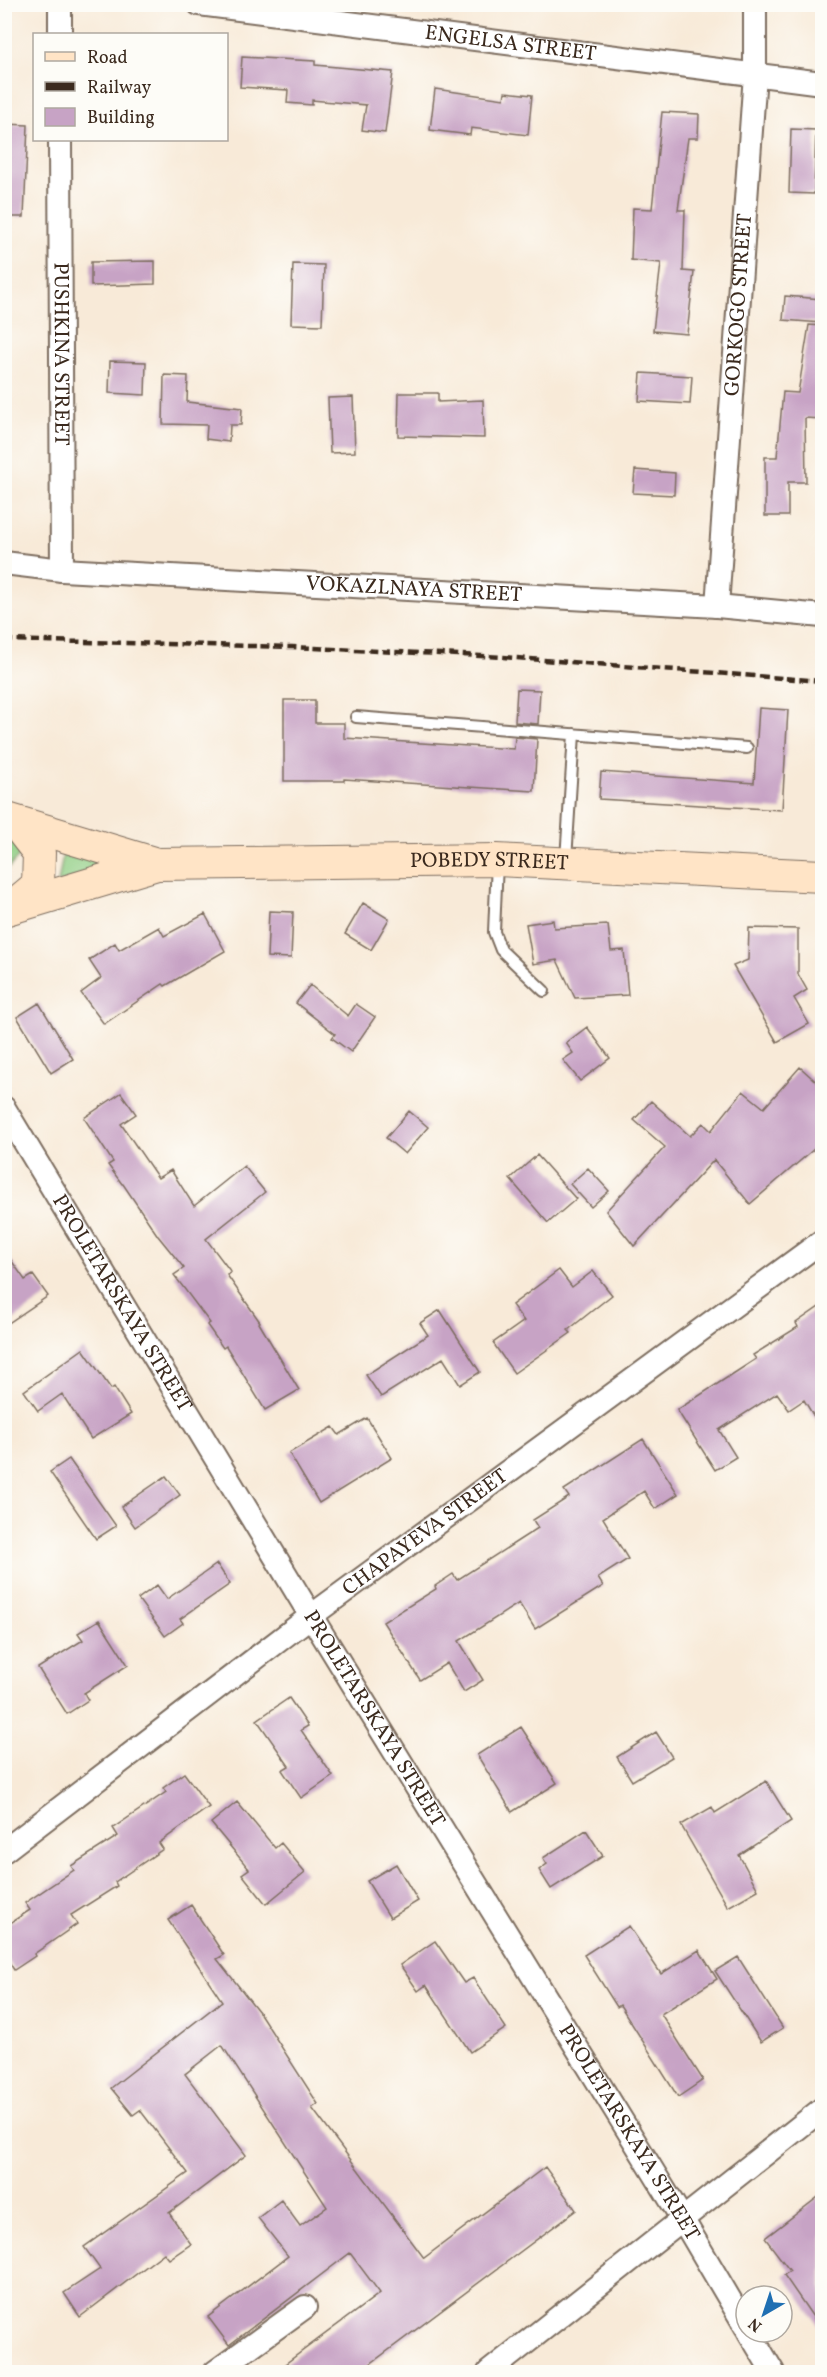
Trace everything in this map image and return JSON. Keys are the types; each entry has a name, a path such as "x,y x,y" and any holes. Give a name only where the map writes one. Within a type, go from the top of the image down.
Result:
{"street":[{"path":"60,4 60,33"},
{"name":"ENGELSA STREET","path":"199,4 822,83"},
{"name":"GORKOGO STREET","path":"717,606 755,74 755,4"},
{"name":"PUSHKINA STREET","path":"60,141 62,570"},
{"name":"VOKAZLNAYA STREET","path":"4,563 62,570 717,606 822,616"},
{"path":"6,912 38,885 39,853 10,820"},
{"name":"POBEDY STREET","path":"10,820 157,864"},
{"name":"POBEDY STREET","path":"6,912 157,864 497,860 822,876"},
{"name":"PROLETARSKAYA STREET","path":"4,1108 311,1616 734,2307"},
{"name":"CHAPAYEVA STREET","path":"4,1851 311,1616 822,1241"},
{"path":"489,2373 822,2109"},
{"path":"215,2373 305,2307"},
{"path":"756,2344 773,2373"}],"lane":[{"path":"356,717 747,748"},
{"path":"566,864 574,734"},
{"path":"497,860 494,932 501,950 544,991"}],"green space":[{"path":"5,828 20,842 20,855 5,872"},
{"path":"65,843 115,868 58,883"}],"building":[{"path":"242,57 315,61 315,65 393,72 385,133 362,130 366,105 312,100 312,105 287,103 288,90 240,87"},
{"path":"435,89 504,99 505,92 532,95 528,135 471,128 470,135 430,130"},
{"path":"662,112 699,114 698,138 688,138 678,210 685,210 683,271 694,272 687,334 653,331 661,263 631,260 633,208 652,209"},
{"path":"4,124 28,125 24,217 4,217"},
{"path":"791,129 816,130 814,194 789,193"},
{"path":"155,261 155,284 91,286 91,262"},
{"path":"293,264 324,265 322,325 291,324"},
{"path":"785,296 822,299 822,323 783,320"},
{"path":"809,325 822,326 822,419 805,418 806,482 788,482 788,516 765,516 765,457 777,457 783,392 798,393"},
{"path":"110,361 146,362 145,395 109,393"},
{"path":"641,373 692,376 690,404 639,401"},
{"path":"164,375 188,376 187,402 242,408 241,425 230,425 229,442 206,439 207,425 163,424"},
{"path":"399,393 438,393 438,402 483,400 484,438 398,436"},
{"path":"353,397 355,452 330,453 328,398"},
{"path":"635,470 675,473 674,495 633,493"},
{"path":"517,689 540,690 538,724 515,722"},
{"path":"284,700 315,700 315,723 344,723 344,738 514,749 515,737 537,739 534,791 344,779 344,781 284,781"},
{"path":"759,708 788,710 782,810 599,799 601,772 754,783"},
{"path":"363,903 389,919 371,950 345,934"},
{"path":"269,911 293,912 291,958 267,957"},
{"path":"205,914 225,951 165,986 163,984 104,1024 81,993 101,978 89,960 115,943 119,950 159,927 164,936"},
{"path":"553,920 554,928 608,925 611,951 624,950 628,995 575,998 557,960 533,964 526,924"},
{"path":"749,928 798,929 798,974 807,990 794,998 809,1024 777,1042 733,966 748,960"},
{"path":"310,985 348,1016 356,1004 375,1017 351,1052 332,1038 335,1034 296,1003"},
{"path":"39,1003 73,1059 51,1073 17,1017"},
{"path":"587,1027 610,1058 580,1081 563,1060 573,1053 566,1043"},
{"path":"800,1067 822,1087 822,1142 750,1204 714,1160 634,1246 606,1211 665,1147 634,1120 651,1101 690,1136 703,1123 711,1131 743,1091 764,1108"},
{"path":"121,1093 136,1114 121,1124 158,1178 171,1170 194,1206 244,1166 265,1192 206,1239 231,1272 227,1275 260,1322 299,1390 265,1410 226,1346 223,1348 207,1325 210,1323 174,1275 184,1268 158,1236 108,1165 113,1162 84,1118"},
{"path":"409,1111 428,1127 405,1154 386,1138"},
{"path":"537,1155 576,1199 548,1223 510,1179"},
{"path":"588,1168 609,1191 591,1207 570,1184"},
{"path":"4,1250 25,1280 33,1275 48,1296 4,1326"},
{"path":"559,1270 572,1287 593,1271 612,1295 568,1330 571,1333 514,1373 493,1343 524,1321 512,1305"},
{"path":"822,1305 822,1430 804,1400 789,1410 777,1393 719,1430 736,1457 715,1470 677,1410 756,1359 753,1355 798,1327 796,1323"},
{"path":"440,1310 480,1372 460,1385 443,1358 381,1397 366,1375 428,1335 420,1323"},
{"path":"83,1349 111,1389 114,1387 131,1414 91,1439 62,1394 38,1411 24,1391"},
{"path":"367,1418 392,1458 319,1503 289,1453 333,1427 339,1435"},
{"path":"643,1439 678,1494 655,1509 644,1491 603,1518 628,1559 598,1578 603,1586 535,1629 519,1603 459,1641 483,1680 464,1692 447,1663 420,1680 383,1622 436,1589 435,1586 453,1574 457,1580 538,1528 533,1520 569,1497 564,1490"},
{"path":"69,1459 116,1526 96,1539 50,1472"},
{"path":"166,1476 180,1495 135,1527 121,1507"},
{"path":"217,1564 230,1584 180,1619 183,1623 165,1636 138,1599 157,1585 167,1599"},
{"path":"99,1620 128,1665 84,1693 88,1700 67,1714 38,1668 83,1640 78,1633"},
{"path":"289,1698 308,1726 301,1730 333,1776 301,1798 282,1770 289,1766 257,1720"},
{"path":"521,1727 557,1783 512,1812 477,1755"},
{"path":"656,1732 672,1757 632,1781 617,1757"},
{"path":"184,1773 209,1807 159,1843 163,1849 115,1882 117,1886 71,1915 77,1924 14,1970 4,1954 4,1927 30,1910 25,1903 74,1870 71,1866 118,1836 113,1828 166,1792 163,1788"},
{"path":"766,1781 791,1821 739,1855 758,1890 728,1907 681,1825 712,1807 715,1813"},
{"path":"237,1802 275,1848 281,1843 305,1872 266,1904 242,1874 249,1869 211,1823"},
{"path":"586,1830 603,1856 551,1889 539,1870 547,1864 543,1858"},
{"path":"396,1864 418,1901 390,1918 367,1881"},
{"path":"191,1905 224,1955 217,1959 259,2012 318,2104 312,2108 424,2258 545,2167 576,2210 358,2373 273,2373 380,2293 350,2253 229,2345 208,2317 288,2256 258,2218 281,2200 300,2226 327,2207 222,2045 185,2074 246,2155 169,2213 191,2244 169,2259 164,2253 80,2317 64,2293 100,2269 84,2247 188,2173 140,2110 133,2115 111,2088 222,2001 168,1920"},
{"path":"629,1926 661,1974 699,1950 717,1979 661,2014 703,2080 678,2097 620,2005 617,2007 584,1955"},
{"path":"435,1941 464,1983 473,1978 506,2028 470,2052 426,1985 418,1991 400,1965"},
{"path":"738,1957 783,2028 761,2042 715,1971"},
{"path":"822,2194 822,2330 794,2289 794,2284 790,2284 784,2275 790,2271 765,2238"}],"railway":[{"path":"4,640 292,647 503,657 822,681"}]}
